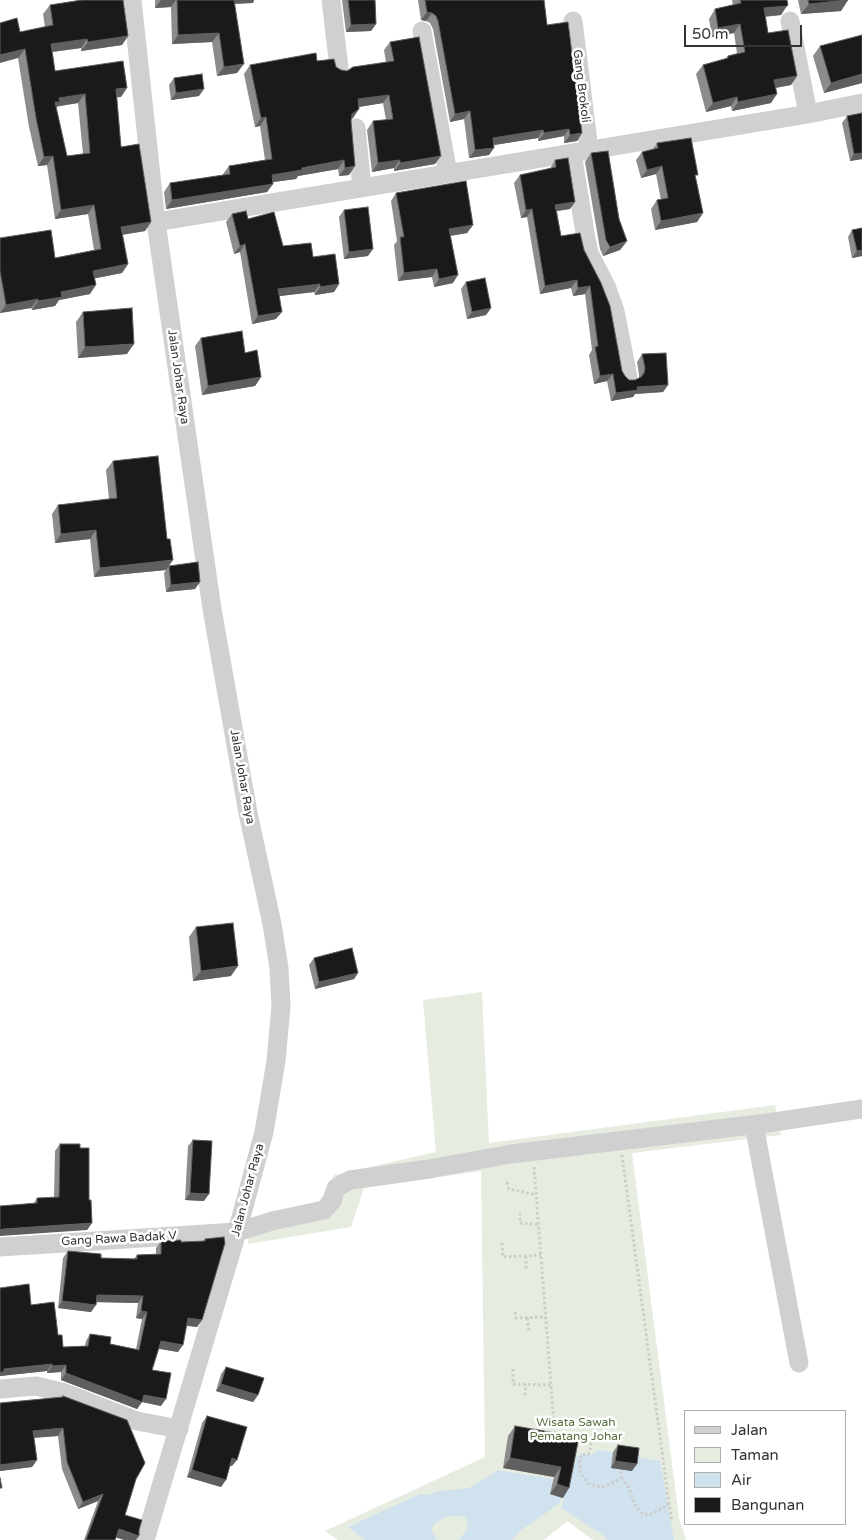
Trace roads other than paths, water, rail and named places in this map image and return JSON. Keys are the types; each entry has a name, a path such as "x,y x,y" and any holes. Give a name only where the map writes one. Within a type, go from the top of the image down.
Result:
{"street":[{"name":"Jalan Johar Raya","path":"132,0 156,222 212,609 248,813 272,924 281,1006 276,1061 264,1132 237,1232 145,1540"},
{"path":"331,0 339,68"},
{"name":"Gang Brokoli","path":"573,21 586,238 589,253 606,286 615,311 628,377"},
{"path":"790,21 808,114"},
{"path":"422,31 448,174"},
{"path":"156,222 808,114 862,103"},
{"path":"356,128 362,188"},
{"name":"Gang Rawa Badak V","path":"0,1246 237,1232 272,1221 324,1210 332,1201 336,1188 350,1180 429,1169 511,1154 754,1125 862,1109"},
{"path":"754,1125 799,1363"},
{"path":"0,1389 36,1386 65,1393 136,1421 179,1429"}],"water":[{"path":"599,1450 660,1461 674,1540 608,1540 561,1508 576,1457 582,1453 591,1455"},
{"path":"498,1470 565,1481 560,1503 520,1531 511,1540 459,1540 468,1528 466,1518 461,1516 448,1516 435,1523 431,1530 437,1540 365,1540 348,1527 420,1494 426,1495 441,1491 469,1488"}],"park label":[{"name":"Wisata Sawah Pematang Johar","path":"576,1430"}]}
